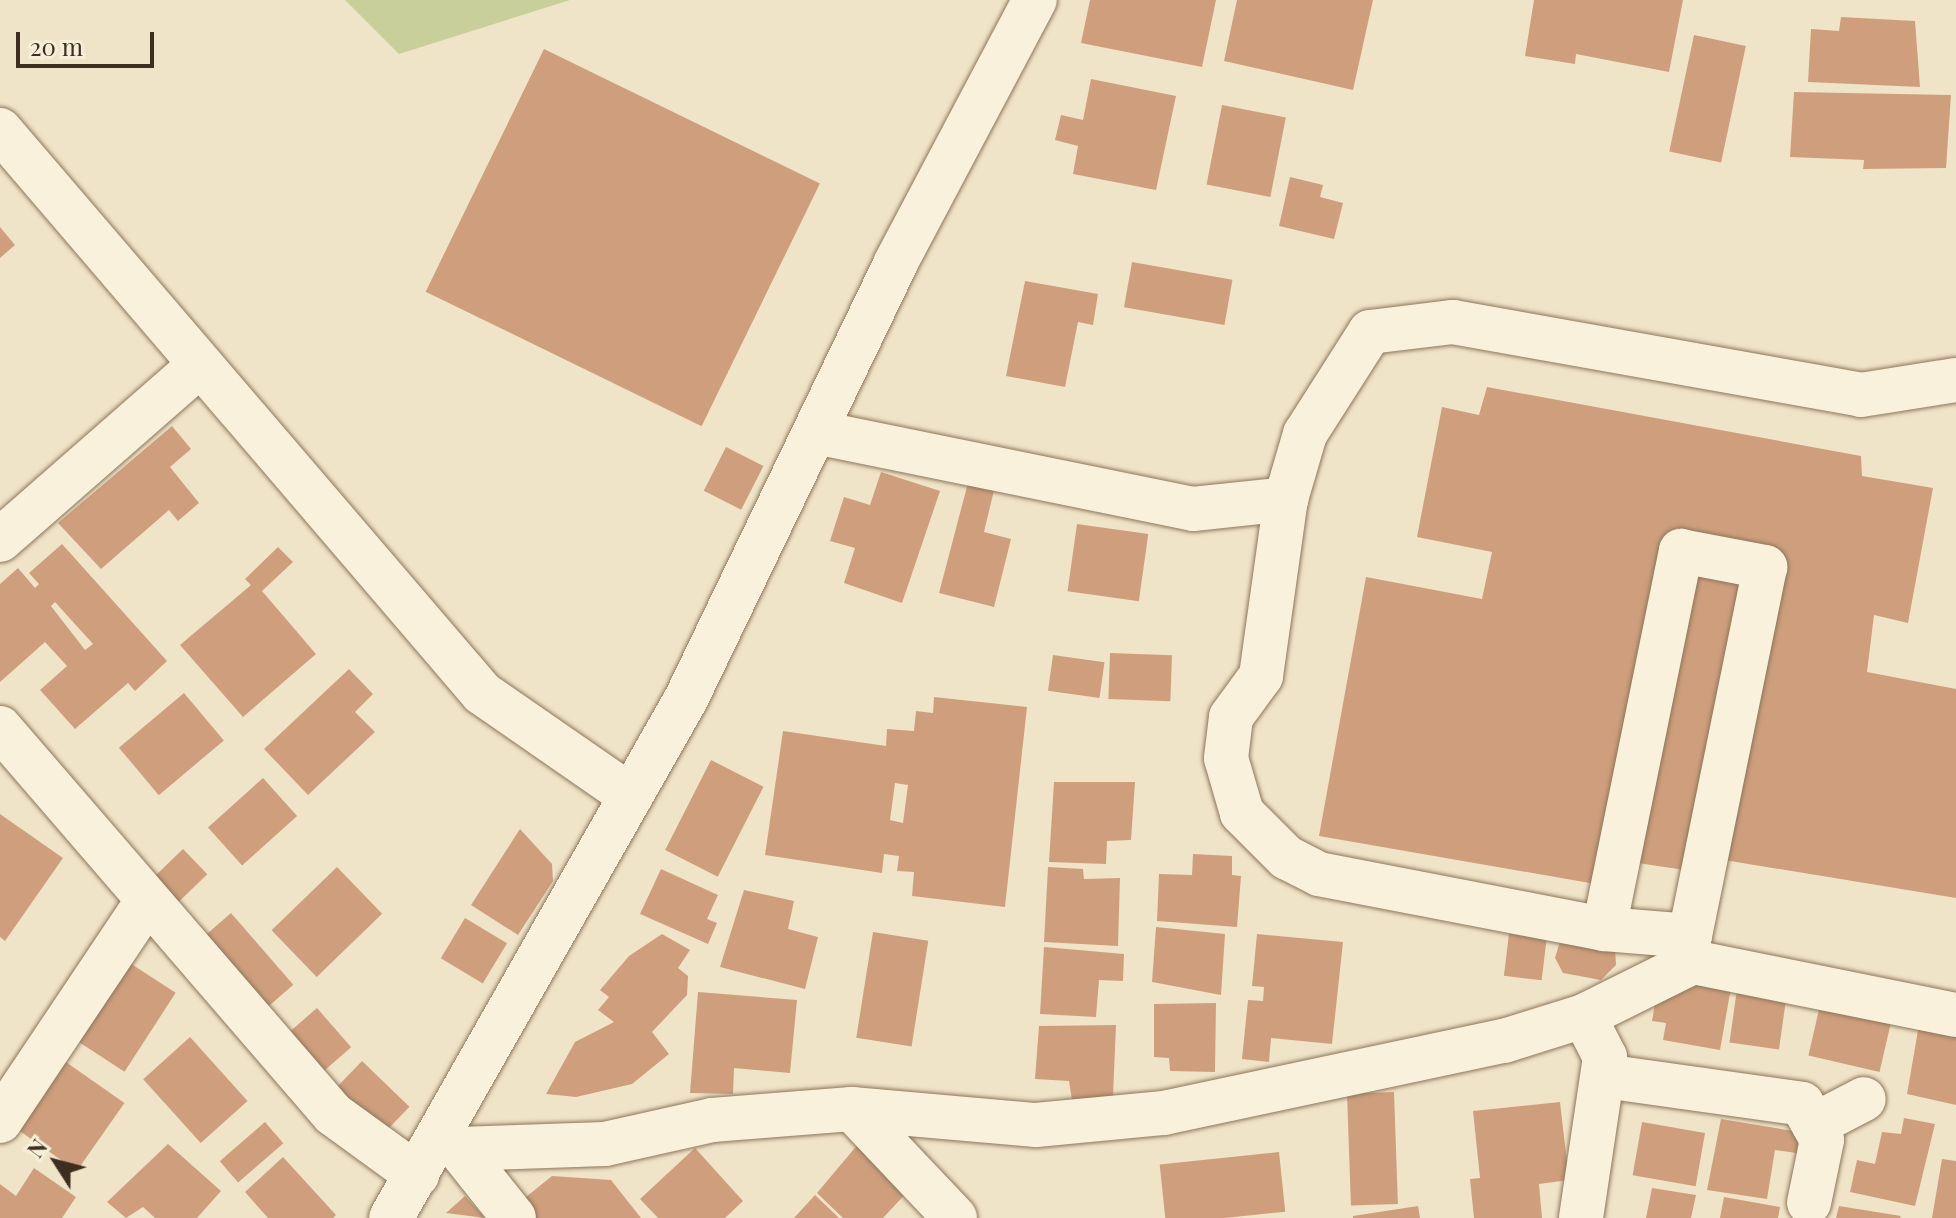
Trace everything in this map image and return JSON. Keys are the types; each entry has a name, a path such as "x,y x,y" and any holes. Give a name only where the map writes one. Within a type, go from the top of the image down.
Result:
{"street":[{"path":"391,1218 417,1175 450,1144 631,796 686,699 815,432 1035,0"},
{"path":"0,130 482,693 631,796"},
{"path":"1604,929 1681,551 1765,567 1690,936 1604,929 1319,874 1287,858 1242,813 1226,758 1231,717 1261,676 1286,499 1305,434 1370,332 1453,322 1861,395 1956,380"},
{"path":"0,540 199,366"},
{"path":"815,432 1193,509 1286,499"},
{"path":"0,728 146,903 333,1114 417,1175"},
{"path":"0,1121 146,903"},
{"path":"450,1144 605,1144 712,1120 852,1109 1036,1125 1164,1113 1504,1041 1584,1016 1693,962 1956,1015"},
{"path":"1581,1218 1605,1057 1584,1016"},
{"path":"1604,1076 1802,1104 1822,1140 1809,1203"},
{"path":"1814,1125 1864,1099"},
{"path":"852,1109 955,1218"},
{"path":"450,1144 514,1218"}],"green space":[{"path":"345,0 570,0 399,54"}],"building":[{"path":"1090,0 1216,0 1202,67 1081,43"},
{"path":"1237,0 1373,0 1353,90 1224,61"},
{"path":"1534,0 1683,0 1669,72 1576,54 1575,64 1525,56"},
{"path":"1841,17 1915,21 1920,87 1808,82 1811,29 1839,31"},
{"path":"1694,35 1746,46 1721,162 1669,151"},
{"path":"544,49 820,184 702,426 426,292"},
{"path":"1091,79 1176,96 1156,190 1073,174 1078,146 1055,140 1061,115 1083,120"},
{"path":"1794,92 1951,95 1946,168 1863,169 1864,160 1790,157"},
{"path":"1222,105 1286,117 1270,197 1207,185"},
{"path":"1290,177 1323,185 1320,197 1343,203 1334,239 1279,226"},
{"path":"0,227 15,245 0,258"},
{"path":"1132,262 1232,280 1224,325 1124,307"},
{"path":"1025,281 1098,294 1093,325 1078,322 1065,387 1006,376"},
{"path":"1487,387 1861,456 1862,476 1933,488 1908,623 1874,615 1867,672 1956,689 1956,898 1700,856 1698,872 1611,859 1607,886 1319,836 1366,577 1482,599 1492,552 1417,537 1442,407 1479,415"},
{"path":"172,426 191,449 170,467 199,503 178,521 169,510 101,569 58,523"},
{"path":"726,447 763,466 741,510 704,491"},
{"path":"881,472 940,491 902,603 844,583 855,548 830,541 844,497 870,505"},
{"path":"969,479 995,486 984,532 1011,539 994,607 939,593"},
{"path":"1077,524 1148,534 1139,601 1068,591"},
{"path":"62,544 167,661 135,691 128,683 75,729 40,690 67,666 45,642 0,682 0,584 18,568 35,588 39,584 29,573","holes":["55,602 93,644 85,650 51,606"]},
{"path":"278,547 293,562 262,591 316,654 243,717 180,645 251,585 245,579"},
{"path":"1110,653 1172,655 1170,701 1108,699"},
{"path":"1053,655 1104,662 1099,698 1048,691"},
{"path":"349,669 373,694 355,712 375,732 308,795 264,749"},
{"path":"184,693 224,740 159,795 119,748"},
{"path":"934,697 1027,707 1005,907 912,896 914,872 897,871 899,856 884,854 882,873 765,855 783,731 886,746 887,729 914,731 916,711 933,713","holes":["895,783 908,785 903,823 890,820"]},
{"path":"711,760 764,787 718,877 665,850"},
{"path":"263,778 297,816 242,865 208,828"},
{"path":"1054,782 1135,782 1131,840 1107,841 1106,864 1049,862"},
{"path":"0,814 63,858 5,941 0,937"},
{"path":"520,829 552,864 553,881 518,935 471,905"},
{"path":"183,849 207,874 179,902 154,877"},
{"path":"1193,854 1232,856 1232,875 1241,876 1237,927 1157,921 1159,874 1192,875"},
{"path":"337,867 382,914 317,977 272,930"},
{"path":"1048,867 1083,869 1084,879 1120,878 1118,946 1044,942"},
{"path":"661,869 718,895 707,919 717,923 708,944 640,914"},
{"path":"744,890 794,901 788,929 818,937 805,989 720,967"},
{"path":"231,913 293,985 263,1011 201,939"},
{"path":"465,918 507,943 483,984 441,958"},
{"path":"1156,927 1225,934 1221,995 1152,982"},
{"path":"873,932 928,941 912,1046 856,1038"},
{"path":"662,934 690,950 678,968 688,976 687,995 652,1032 669,1054 632,1084 576,1097 546,1094 575,1042 614,1022 598,1010 609,997 600,990 629,956"},
{"path":"1257,934 1343,942 1332,1044 1271,1038 1269,1062 1242,1059 1248,1000 1263,1001 1264,987 1252,986"},
{"path":"1509,934 1547,939 1542,980 1504,976"},
{"path":"1561,938 1615,947 1616,965 1601,980 1563,973 1555,958"},
{"path":"1044,947 1124,954 1123,981 1099,980 1096,1017 1040,1014"},
{"path":"122,958 176,993 124,1072 71,1037"},
{"path":"1732,982 1720,1050 1663,1040 1666,1023 1652,1021 1658,986"},
{"path":"1737,989 1787,996 1779,1049 1729,1042"},
{"path":"698,992 797,1000 790,1073 734,1068 733,1094 690,1093"},
{"path":"1821,1001 1892,1017 1880,1072 1808,1056"},
{"path":"1216,1003 1215,1072 1170,1071 1169,1058 1154,1057 1154,1004"},
{"path":"317,1008 351,1047 321,1073 287,1034"},
{"path":"1920,1019 1956,1027 1956,1105 1907,1094"},
{"path":"1116,1025 1113,1096 1072,1100 1069,1081 1035,1079 1039,1026"},
{"path":"190,1037 248,1101 201,1143 143,1079"},
{"path":"63,1060 124,1103 77,1171 15,1128"},
{"path":"362,1061 409,1107 380,1137 333,1091"},
{"path":"1394,1092 1398,1204 1351,1206 1347,1094"},
{"path":"1560,1102 1569,1180 1539,1184 1542,1218 1474,1218 1470,1179 1480,1178 1473,1111"},
{"path":"1904,1118 1935,1124 1915,1206 1850,1192 1857,1160 1875,1164 1882,1132 1901,1134"},
{"path":"1721,1119 1799,1132 1797,1153 1775,1150 1767,1199 1707,1190"},
{"path":"265,1122 283,1143 238,1182 220,1161"},
{"path":"1642,1122 1705,1133 1696,1186 1633,1175"},
{"path":"859,1143 910,1189 883,1218 843,1218 817,1193"},
{"path":"168,1144 221,1191 197,1218 155,1218 143,1207 126,1218 107,1202"},
{"path":"695,1148 743,1201 725,1218 658,1218 640,1199"},
{"path":"1279,1152 1285,1212 1225,1218 1165,1218 1160,1165"},
{"path":"283,1157 336,1215 333,1218 268,1218 245,1192"},
{"path":"1942,1159 1956,1161 1956,1218 1932,1218"},
{"path":"34,1168 76,1197 62,1218 0,1218 0,1184 16,1196"},
{"path":"552,1176 611,1180 641,1218 535,1218 521,1201"},
{"path":"1652,1188 1696,1195 1691,1218 1646,1218"},
{"path":"815,1195 839,1218 794,1218"},
{"path":"465,1196 485,1218 446,1213"},
{"path":"1724,1197 1780,1207 1778,1218 1720,1218"},
{"path":"1418,1206 1420,1218 1353,1218 1353,1216"},
{"path":"1839,1206 1901,1216 1836,1218"}]}
